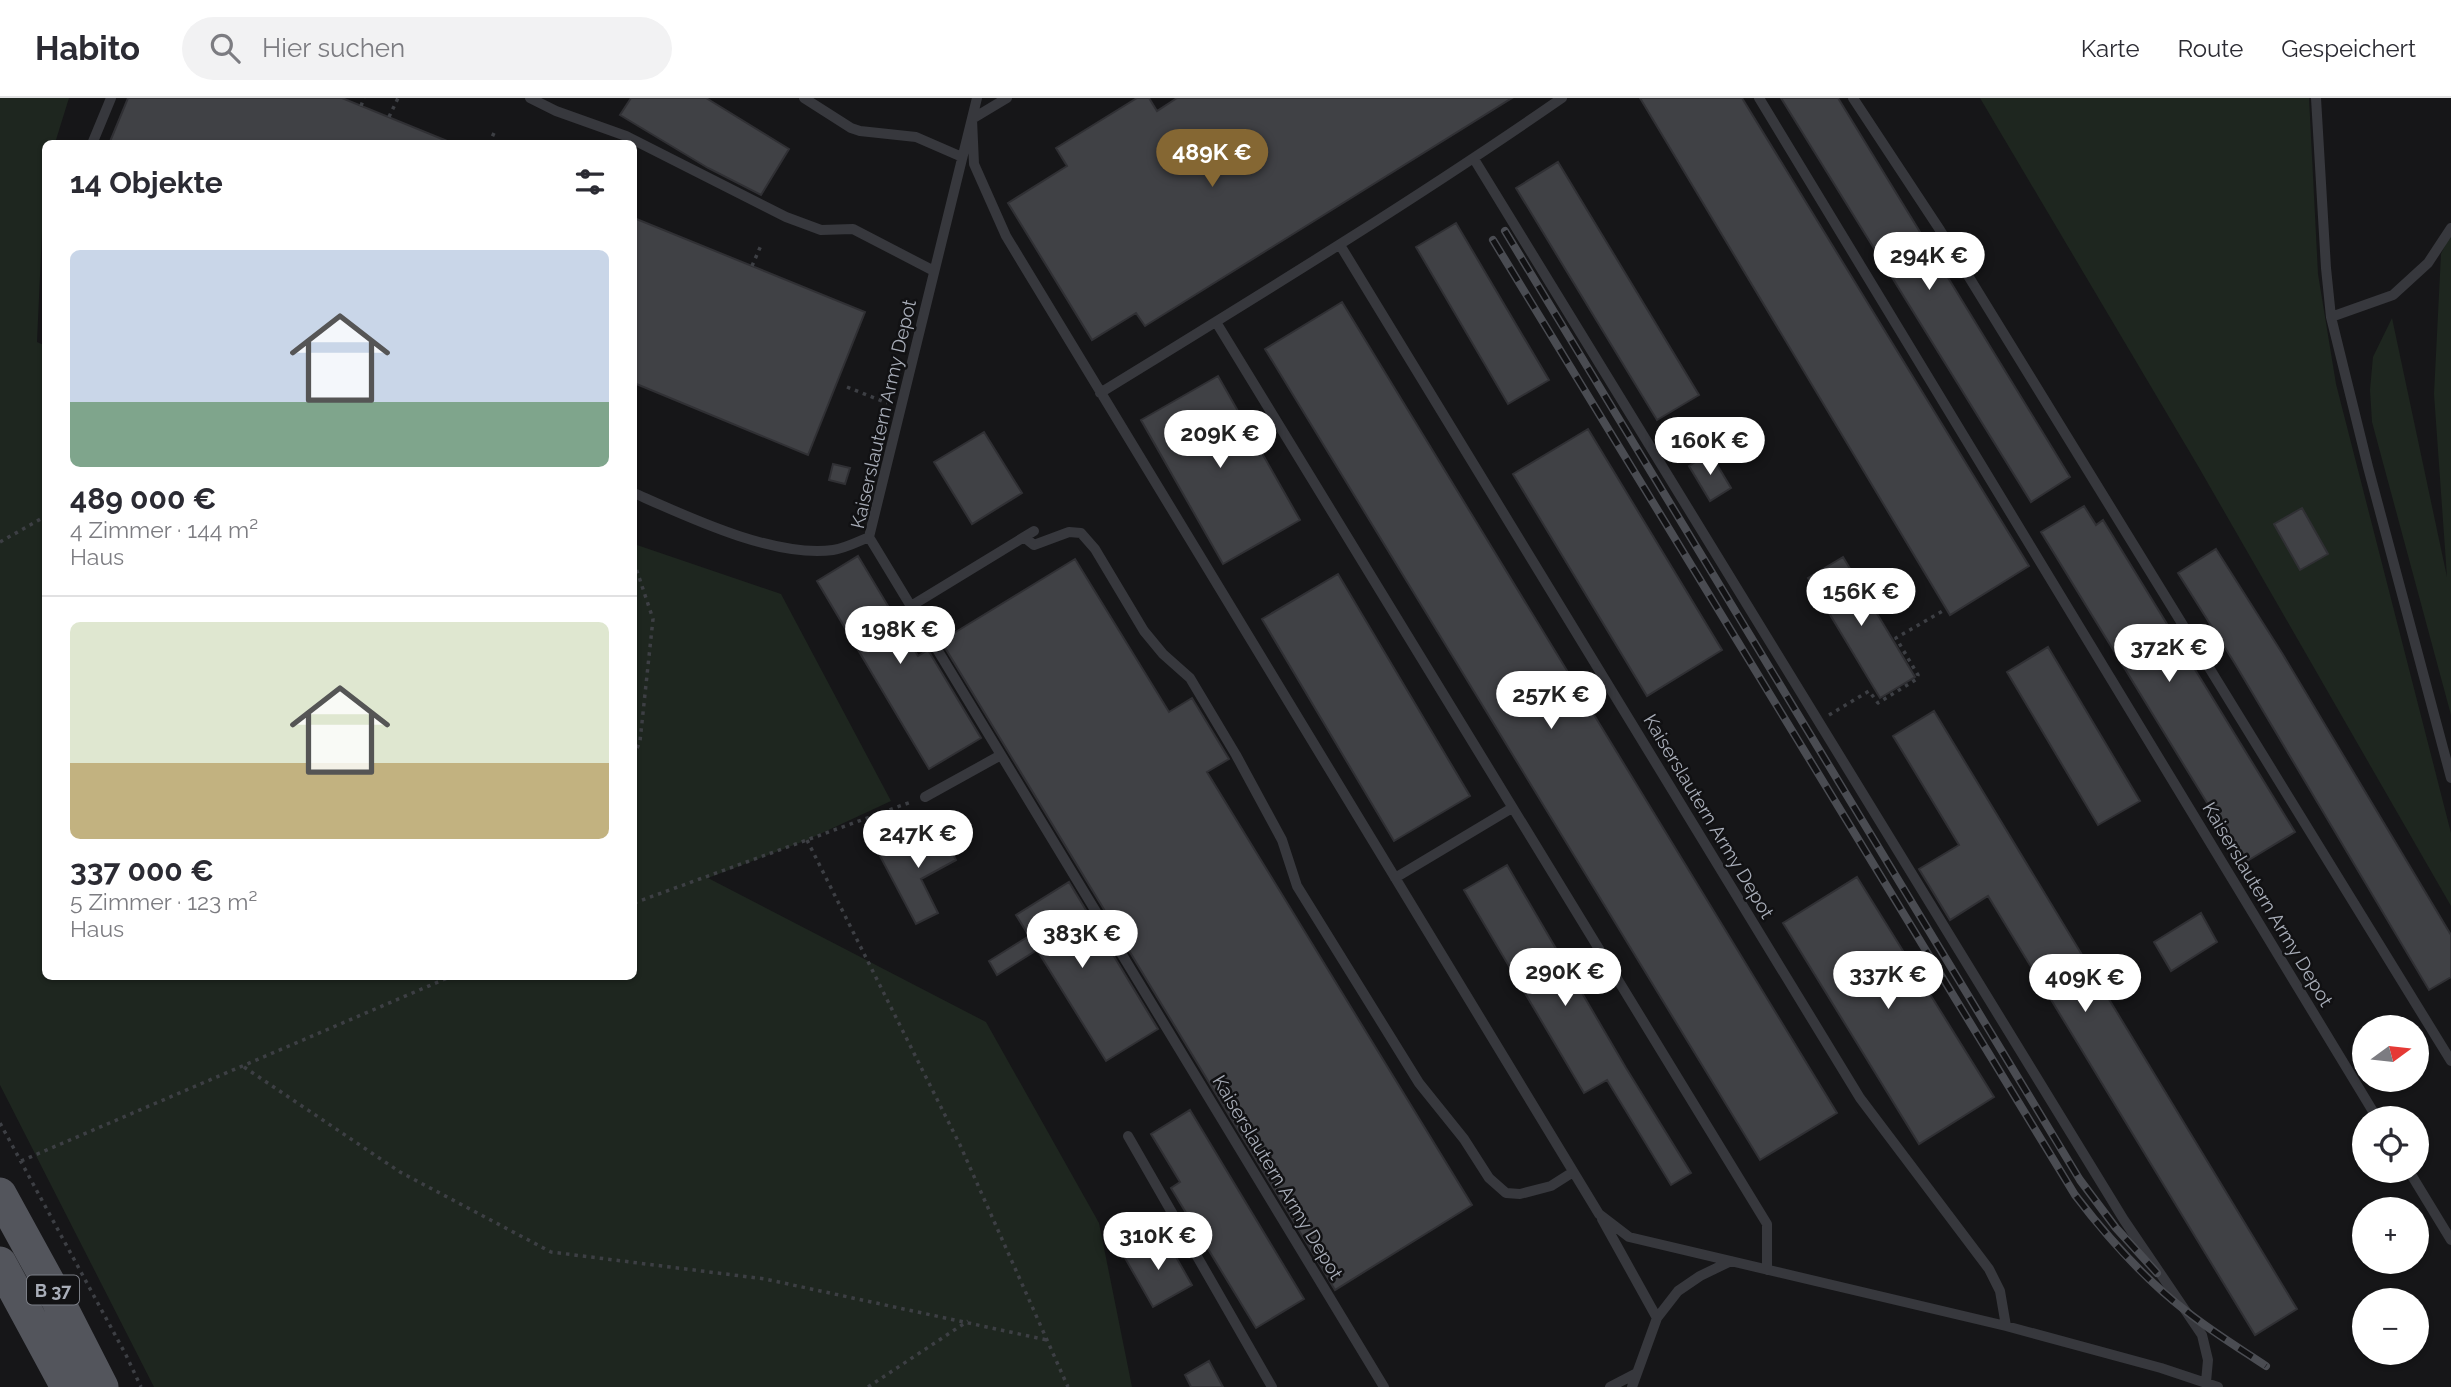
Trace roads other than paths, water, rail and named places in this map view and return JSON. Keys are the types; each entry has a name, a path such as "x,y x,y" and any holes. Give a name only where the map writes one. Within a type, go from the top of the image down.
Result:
{"main road":[{"name":"B 37","path":"0,1194 102,1387"},
{"name":"B 37","path":"0,1262 67,1387"}],"lane":[{"path":"94,140 111,98"},
{"path":"530,98 556,111 634,140"},
{"path":"804,98 851,128 916,137 962,157"},
{"name":"Kaiserslautern Army Depot","path":"977,98 869,537 1384,1387"},
{"path":"972,119 1007,98"},
{"path":"1100,393 1340,245 1474,159 1562,98"},
{"name":"Kaiserslautern Army Depot","path":"1759,98 2370,1106"},
{"path":"1853,98 1947,242 2451,1061"},
{"path":"2316,98 2331,317 2451,778"},
{"name":"Kaiserslautern Army Depot","path":"972,119 974,164 1006,236 1598,1214 1629,1237 2006,1326 2161,1368 2218,1387"},
{"path":"637,142 786,217 821,230 853,229 934,271"},
{"path":"1474,159 2124,1220 2202,1335 2208,1360 2206,1382"},
{"path":"2331,317 2393,295 2428,263 2451,228"},
{"name":"Kaiserslautern Army Depot","path":"1340,245 1860,1098 1989,1269 2000,1292 2006,1326"},
{"path":"1216,322 1767,1224 1767,1270"},
{"path":"637,494 688,517 779,547 813,551 836,549 869,537"},
{"path":"911,606 1034,531"},
{"path":"1024,537 1034,545 1069,532 1082,533 1095,549 1144,631 1163,654 1190,678 1236,755 1282,841 1297,887 1419,1083 1464,1139 1489,1178 1506,1193 1520,1194 1551,1185 1573,1172"},
{"path":"925,797 1001,755"},
{"path":"1395,878 1512,808"},
{"path":"1128,1136 1272,1387"},
{"path":"2416,1183 2451,1240"},
{"path":"1598,1214 1657,1318"},
{"path":"1632,1387 1657,1318 1678,1291 1700,1276 1731,1261"},
{"path":"1610,1387 1637,1373"}],"railway":[{"path":"1505,231 2080,1180 2116,1228 2157,1273"},
{"path":"1493,240 2075,1195 2113,1242 2155,1285 2205,1325 2266,1366"}]}
